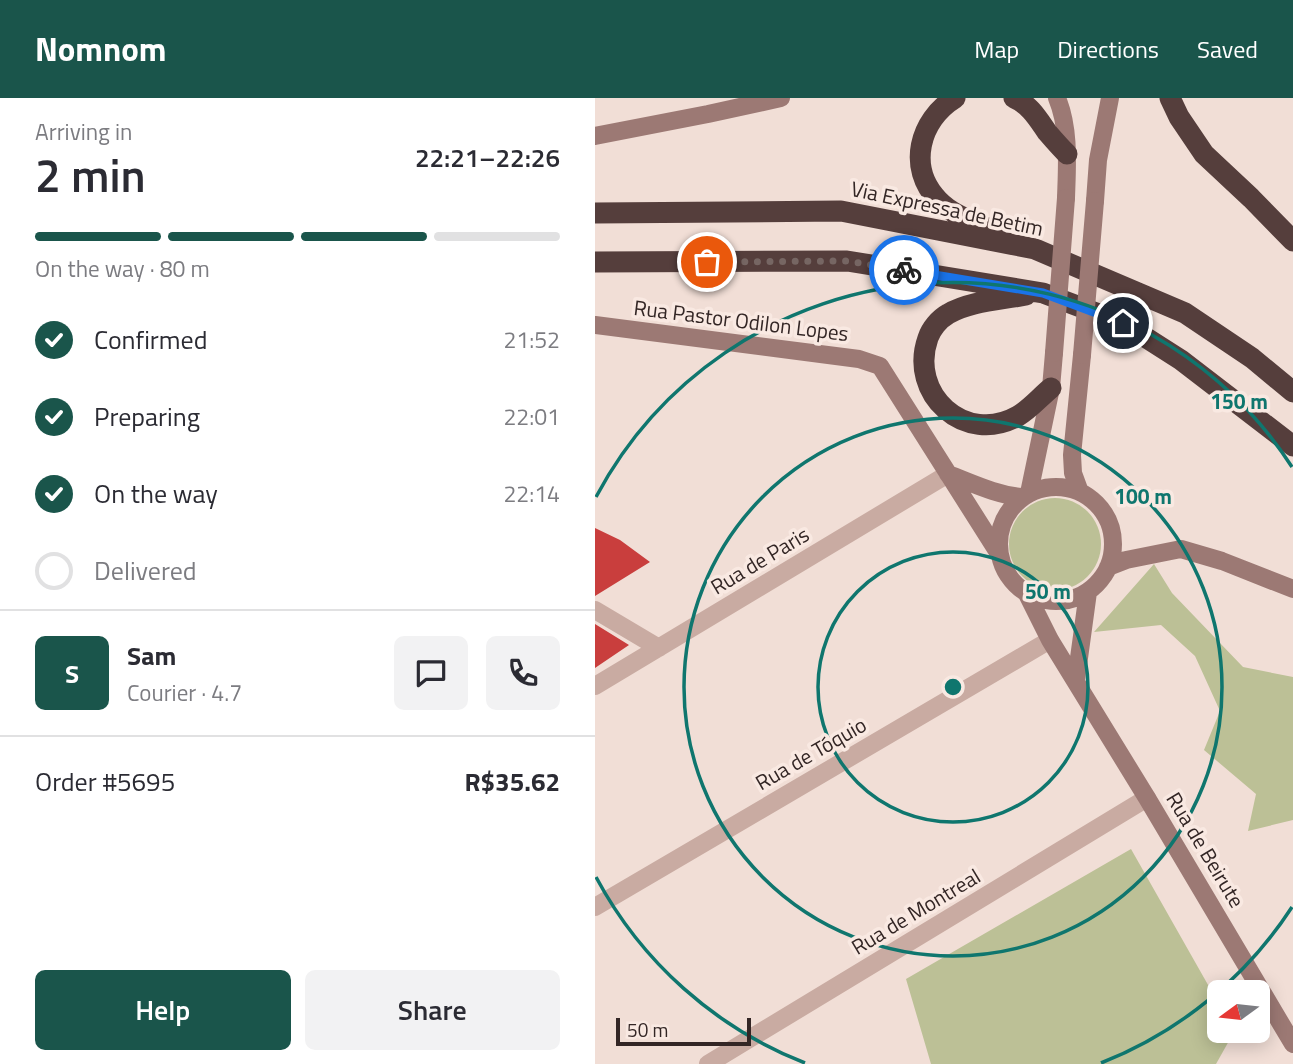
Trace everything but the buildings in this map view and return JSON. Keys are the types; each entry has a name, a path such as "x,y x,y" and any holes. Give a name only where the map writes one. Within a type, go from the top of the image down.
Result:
{"highway":[{"path":"955,98 943,105 929,122 921,141 920,163 926,183 938,200 955,213 1035,249"},
{"path":"1014,98 1037,116 1067,154"},
{"path":"1170,98 1179,117 1204,154 1293,241"},
{"name":"Via Expressa de Betim","path":"595,213 841,211 1035,249 1185,313 1252,358 1293,392"},
{"path":"595,262 847,261 1043,293 1123,323 1181,360 1293,446"},
{"path":"1043,293 971,305 947,314 931,330 924,350 923,371 930,391 943,407 960,419 980,425 1000,424 1020,415 1051,388"}],"street":[{"path":"595,136 781,98"},
{"path":"999,554 998,538 1003,523 1011,509 1026,495 1051,388 1067,154 1062,109 1057,98"},
{"path":"1080,492 1073,473 1072,455 1098,160 1110,98"},
{"name":"Rua Pastor Odilon Lopes","path":"595,325 859,359 880,366 948,474"},
{"path":"948,474 1009,496 1063,487 1080,492 1091,499 1102,511 1112,535 1112,551 1102,578 1088,592 1073,599 1058,602 1027,594 1014,584 1004,569 999,554 948,474"},
{"name":"Rua de Paris","path":"595,686 948,474"},
{"path":"1108,567 1126,560 1181,549 1221,561 1293,589"},
{"path":"1076,680 1088,592"},
{"name":"Rua de Beirute","path":"1027,594 1051,640 1293,1044"},
{"path":"595,610 659,648"},
{"name":"Rua de Tóquio","path":"595,907 1051,640"},
{"name":"Rua de Montreal","path":"708,1064 1147,798"}],"green space":[{"path":"1055,498 1073,501 1088,511 1098,526 1101,544 1098,562 1088,577 1073,587 1055,590 1037,587 1022,577 1012,562 1009,544 1012,526 1022,511 1037,501"},
{"path":"1154,564 1172,593 1243,667 1293,677 1293,820 1248,831 1256,794 1204,750 1220,711 1195,656 1161,625 1094,632"},
{"path":"1131,849 1207,983 1207,1043 1227,1043 1216,1064 931,1064 906,979"}],"way so far":[{"path":"707,262 847,261 904,270"}],"route":[{"path":"904,270 1043,293 1123,323"}]}
